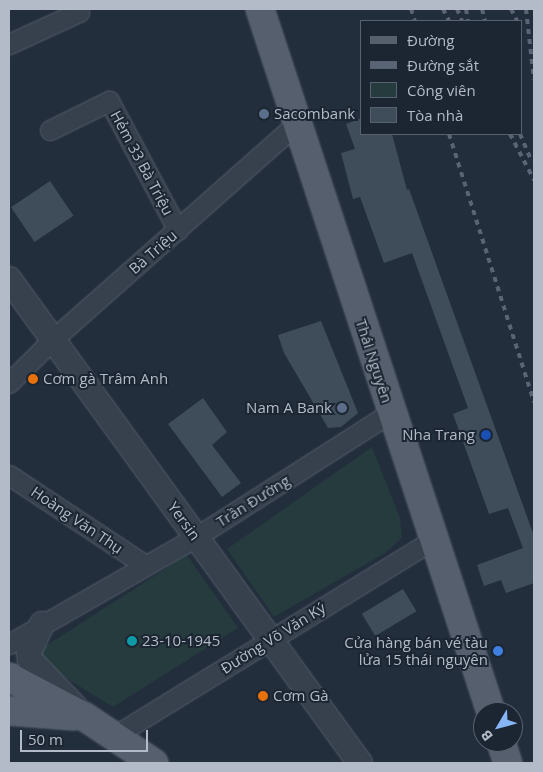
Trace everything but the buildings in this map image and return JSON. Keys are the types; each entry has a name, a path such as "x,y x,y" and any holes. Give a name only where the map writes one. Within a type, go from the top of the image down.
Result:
{"main road":[{"name":"Thái Nguyên","path":"260,9 298,122 390,414 488,702"},
{"path":"9,677 85,716 154,763"},
{"path":"9,711 85,716"}],"street":[{"path":"9,44 79,12 78,9"},
{"name":"Hẻm 33 Bà Triệu","path":"50,130 109,101 178,230"},
{"name":"Bà Triệu","path":"9,383 52,340 298,122"},
{"name":"Yersin","path":"9,279 360,763"},
{"name":"Trần Đường","path":"9,644 196,537 390,414"},
{"name":"Hoàng Văn Thụ","path":"9,475 145,565"},
{"name":"Đường Võ Văn Ký","path":"114,736 433,540"},
{"path":"42,624 29,652 30,660 85,716"}],"green space":[{"path":"372,447 400,518 402,538 385,553 274,617 227,549"},
{"path":"187,555 238,628 113,707 30,656"}],"railway":[{"path":"411,9 415,20"},
{"path":"443,9 448,20"},
{"path":"457,9 462,20"},
{"path":"466,9 468,20"},
{"path":"482,9 485,20"},
{"path":"511,9 516,20"},
{"path":"526,9 534,80"},
{"path":"449,135 534,402"},
{"path":"511,135 534,180"},
{"path":"520,135 532,162"}],"place":[{"name":"Sacombank","path":"264,114"},
{"name":"Cơm gà Trâm Anh","path":"33,379"},
{"name":"Nam A Bank","path":"342,408"},
{"name":"Nha Trang","path":"486,435"},
{"name":"23-10-1945","path":"132,641"},
{"name":"Cửa hàng bán vé tàu lửa 15 thái nguyên","path":"498,651"},
{"name":"Cơm Gà","path":"263,696"}]}
